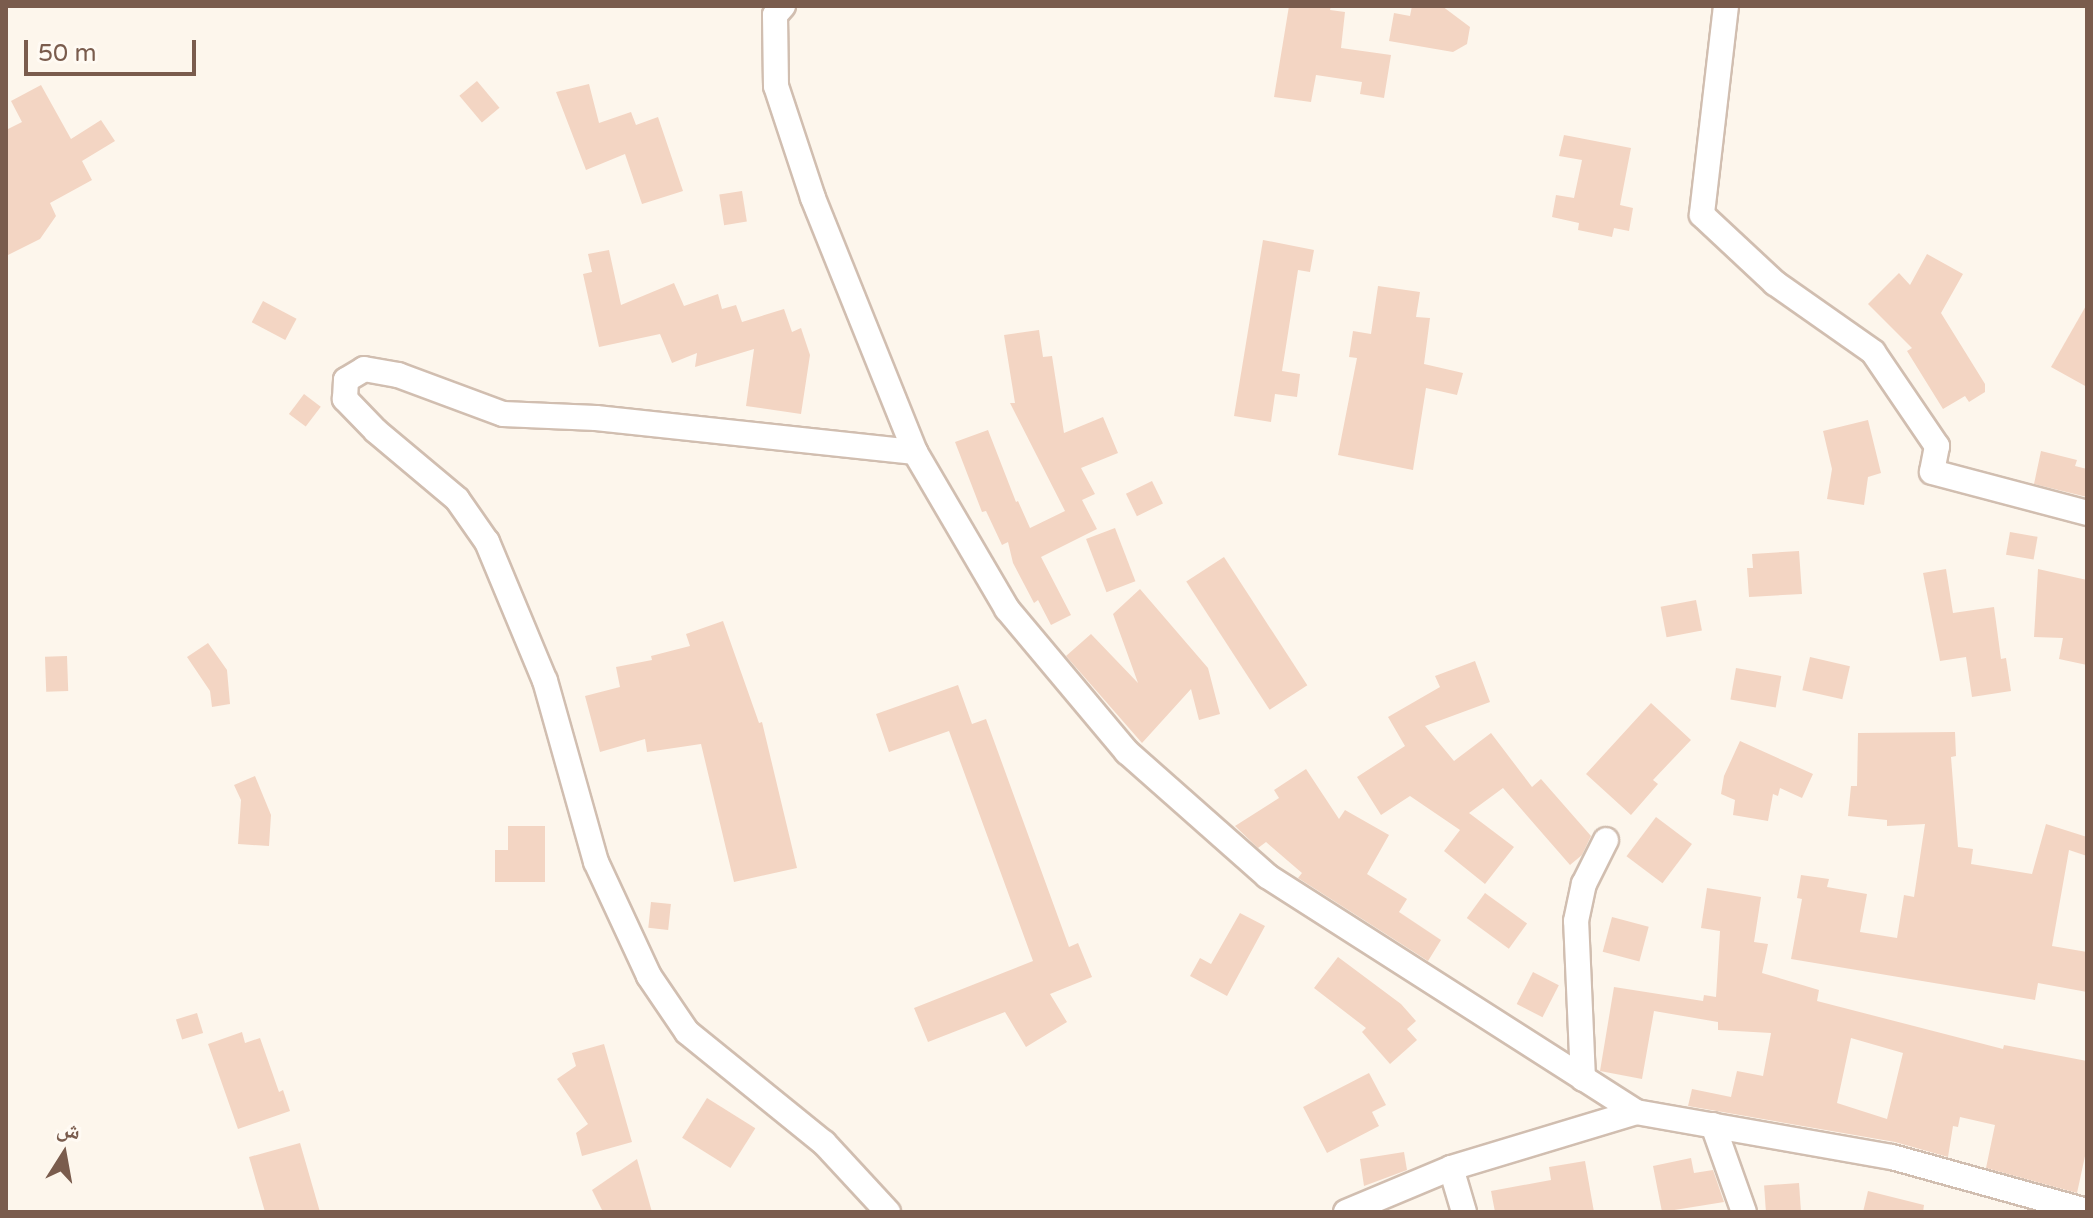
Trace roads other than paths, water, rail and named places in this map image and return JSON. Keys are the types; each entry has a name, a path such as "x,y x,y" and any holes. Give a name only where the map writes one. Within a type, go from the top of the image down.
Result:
{"street":[{"path":"783,6 775,15 776,86 813,198 915,452 1007,609 1127,752 1267,876 1636,1112 1892,1157 2087,1211"},
{"path":"1726,6 1702,215 1775,283 1873,352 1937,446 1932,472 2087,513"},
{"path":"888,1212 824,1143 687,1032 649,976 596,862 545,681 487,542 457,499 376,431 345,399 346,380 364,369 398,375 503,414 596,418 915,452"},
{"path":"1583,1079 1576,921 1584,884 1606,840"},
{"path":"1346,1212 1451,1168 1636,1112"},
{"path":"1713,1125 1744,1212"},
{"path":"1451,1168 1464,1212"}]}
